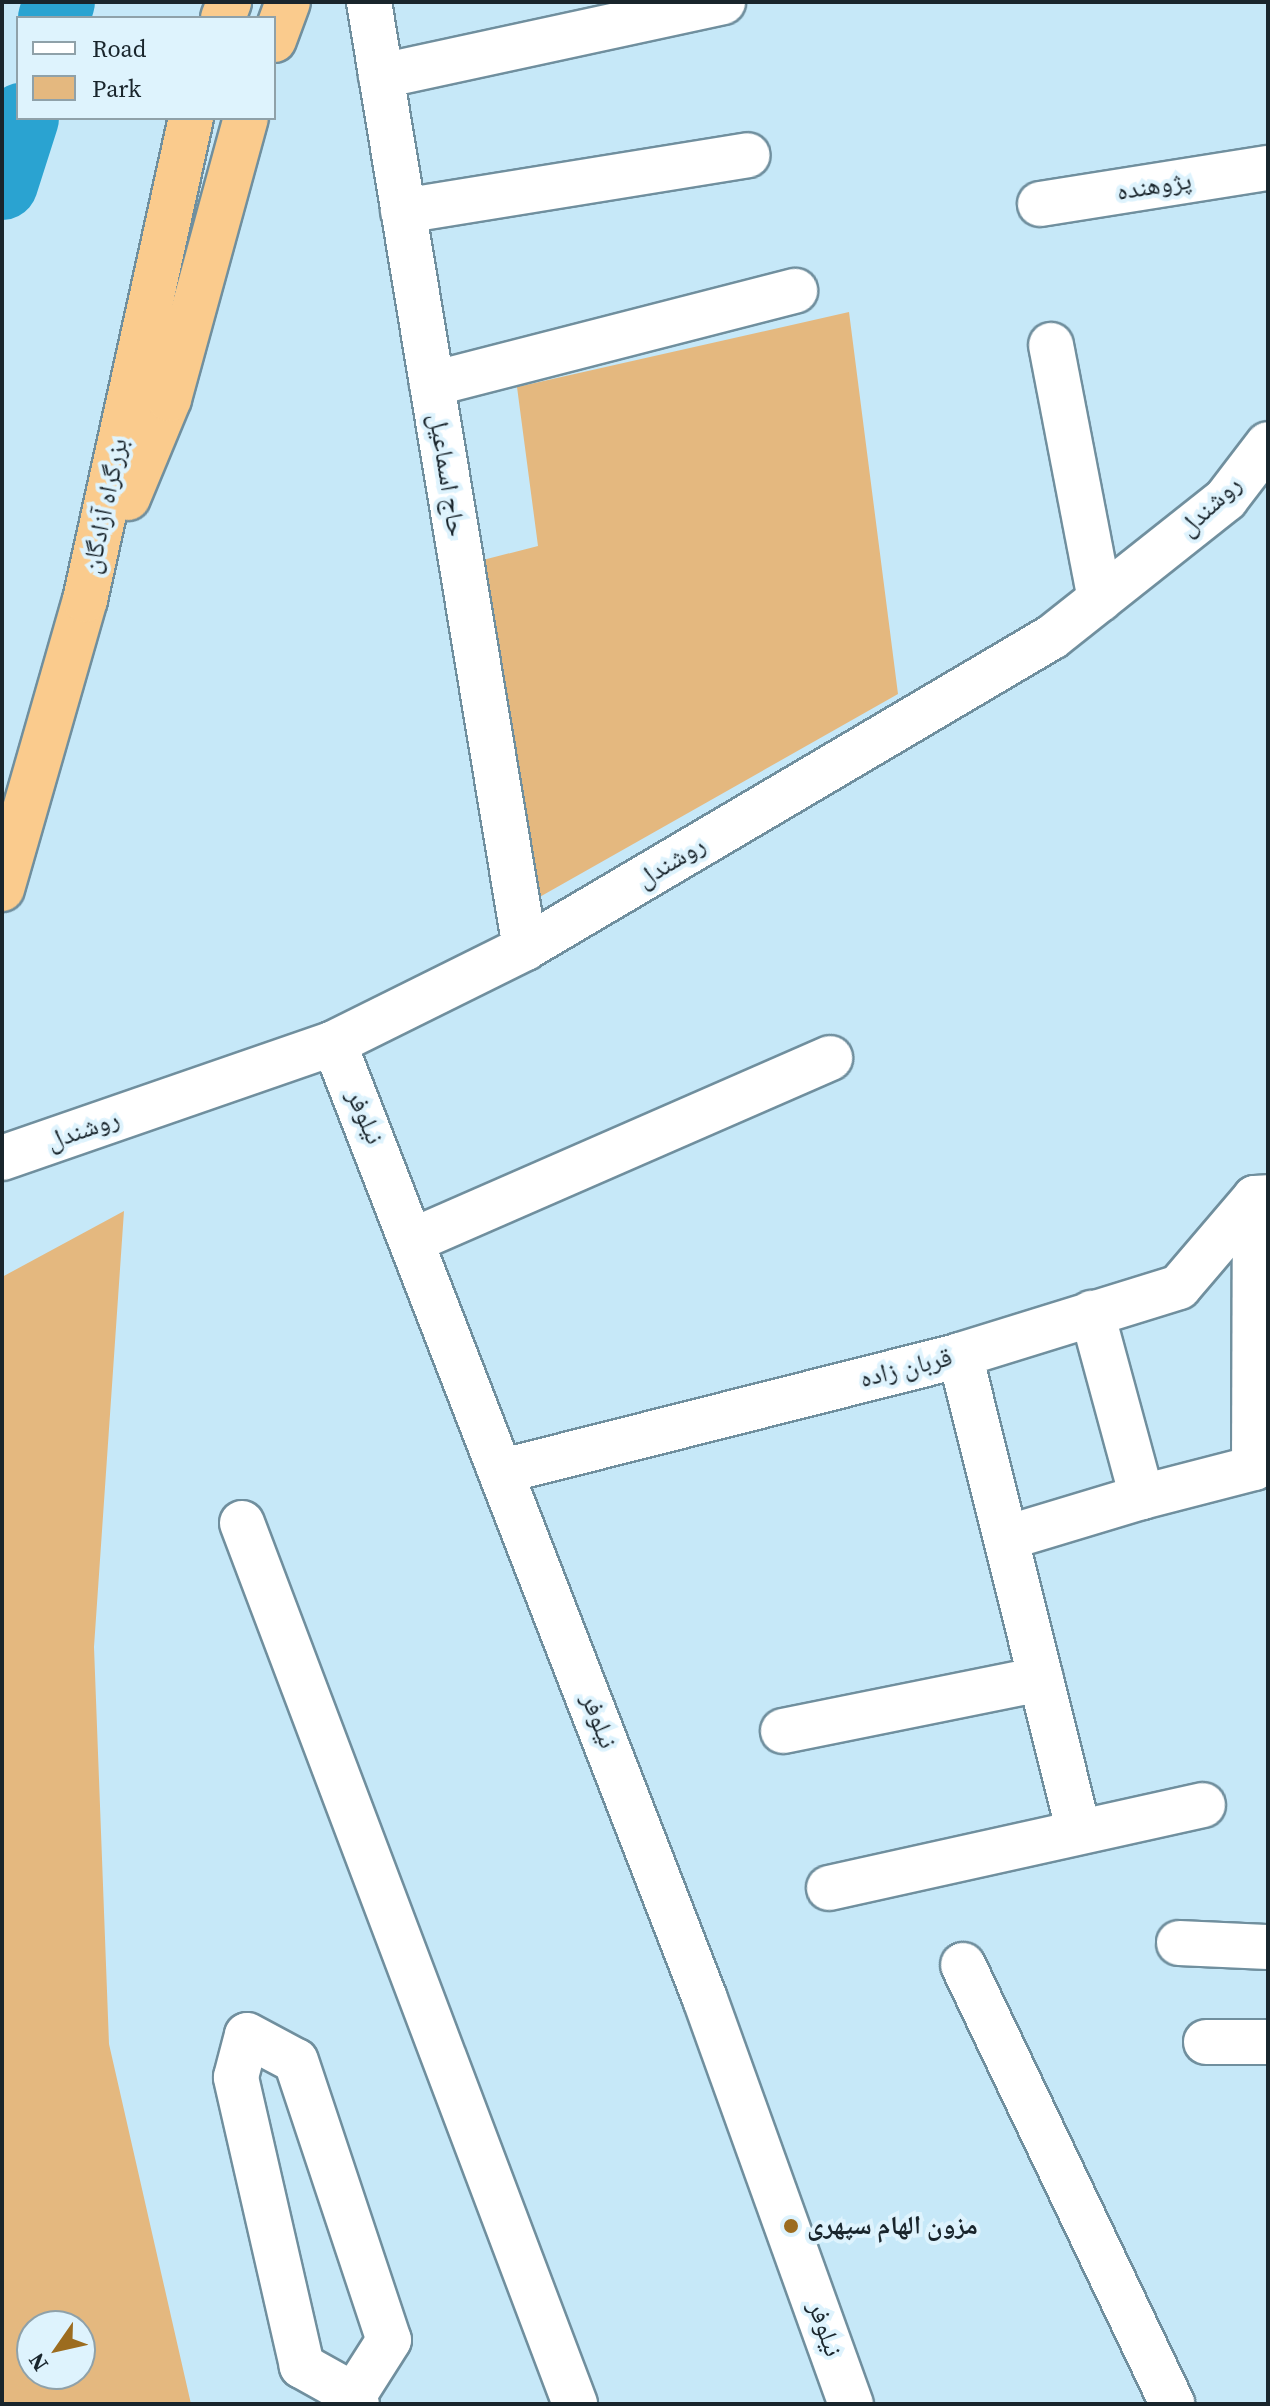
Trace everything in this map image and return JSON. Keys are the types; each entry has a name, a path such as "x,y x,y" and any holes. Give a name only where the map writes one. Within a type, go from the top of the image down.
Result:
{"highway":[{"path":"276,35 288,2"},
{"name":"بزرگراه آزادگان","path":"2,889 85,600 191,120"},
{"path":"85,600 169,399 245,120"}],"street":[{"name":"حاج اسماعیل","path":"369,2 525,948"},
{"path":"381,76 723,2"},
{"path":"403,211 747,155"},
{"name":"پژوهنده","path":"1040,204 1268,168"},
{"path":"432,384 795,291"},
{"path":"1051,345 1100,599"},
{"name":"روشندل","path":"2,1158 334,1043 525,948 1052,637 1226,499 1268,444"},
{"name":"نیلوفر","path":"334,1043 416,1239 851,2404"},
{"path":"416,1239 830,1058"},
{"path":"1006,1538 1142,1497 1254,1468 1261,1198"},
{"name":"قربان زاده","path":"503,1471 960,1355 1179,1287 1261,1198"},
{"path":"1092,1313 1142,1497"},
{"path":"960,1355 1079,1831"},
{"path":"242,1523 575,2404"},
{"path":"783,1731 1041,1679"},
{"path":"829,1888 1203,1805"},
{"path":"1179,1943 1268,1947"},
{"path":"963,1965 1172,2404"},
{"path":"247,2035 296,2061 389,2340 356,2399 302,2366 236,2077 247,2035"},
{"path":"1206,2042 1268,2042"}],"green space":[{"path":"849,312 898,694 529,903 479,561 538,546 517,387"},
{"path":"124,1211 94,1647 109,2044 191,2404 2,2404 2,1277"}],"waterway":[{"path":"55,16 59,2"},
{"path":"2,184 22,120"}],"place":[{"name":"مزون الهام سپهری","path":"791,2226"}]}
